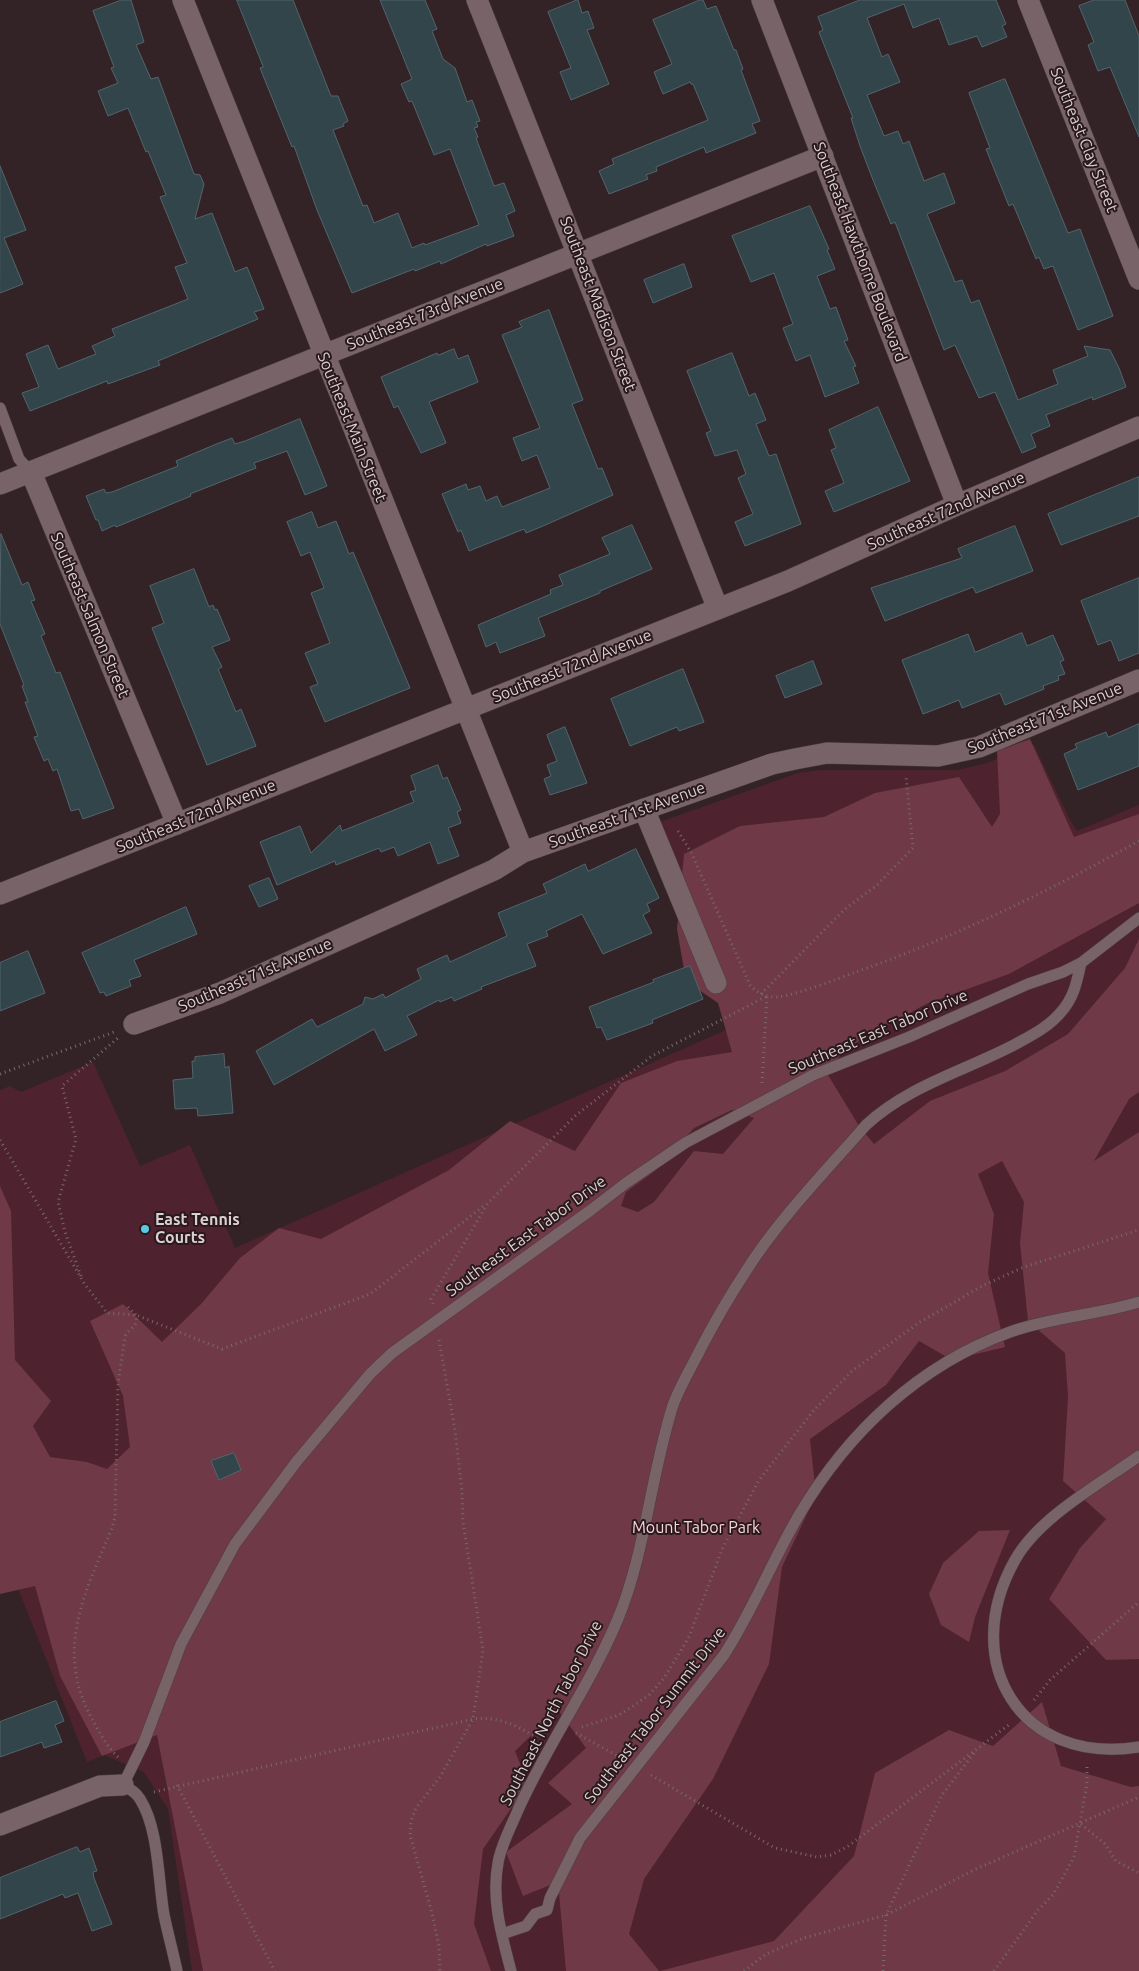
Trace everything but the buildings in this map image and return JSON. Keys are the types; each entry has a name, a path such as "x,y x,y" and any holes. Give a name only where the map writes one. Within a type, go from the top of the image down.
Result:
{"street":[{"name":"Southeast Main Street","path":"183,0 323,355 523,852"},
{"name":"Southeast Madison Street","path":"478,0 718,608"},
{"name":"Southeast Clay Street","path":"1028,0 1139,279"},
{"name":"Southeast Hawthorne Boulevard","path":"767,1 823,156 957,505"},
{"name":"Southeast 73rd Avenue","path":"0,484 823,156"},
{"name":"Southeast 72nd Avenue","path":"0,894 788,581 957,505 1139,428"},
{"name":"Southeast Salmon Street","path":"31,472 177,824"},
{"name":"Southeast 71st Avenue","path":"134,1024 220,993 494,870 523,852 772,764 826,753 938,756 979,747 1139,680"},
{"path":"644,809 716,983"},
{"path":"0,1824 126,1776"}],"lane":[{"name":"Southeast Salmon Street","path":"0,408 19,459 31,472"},
{"name":"Southeast East Tabor Drive","path":"126,1776 144,1742 181,1644 235,1544 297,1461 370,1374 392,1354 656,1161 686,1143 813,1075 850,1058 909,1037 1081,963 1139,918"},
{"name":"Southeast North Tabor Drive","path":"511,1971 502,1934 496,1892 498,1862 502,1848 557,1734 601,1660 617,1622 637,1556 651,1490 678,1393 746,1270 812,1186 866,1125 883,1109 922,1087 1006,1049 1036,1033 1061,1013 1073,994 1081,963"},
{"name":"Southeast Tabor Summit Drive","path":"502,1934 526,1926 535,1914 547,1910 550,1898 580,1838 724,1655 741,1629 800,1514 839,1457 868,1423 890,1402 928,1374 987,1341 1045,1322 1114,1310 1139,1302"},
{"path":"1139,1456 1052,1519 1025,1546 1007,1577 995,1612 994,1649 1001,1681 1010,1700 1023,1715 1040,1729 1060,1740 1088,1747 1108,1750 1139,1748"},
{"path":"126,1776 146,1811 154,1842 164,1916 177,1971"}],"path":[{"path":"760,994 845,909 877,885 913,848 905,777 912,755"},
{"path":"676,829 691,852 744,975 750,986 760,994 767,996 788,994 831,981 948,937 1053,889 1139,841"},
{"path":"761,1103 767,996"},
{"path":"0,1140 84,1283 107,1314 136,1316 222,1349 370,1294 488,1203 575,1116 652,1056 767,996"},
{"path":"0,1074 134,1024"},
{"path":"84,1283 65,1232 58,1202 76,1139 62,1086 134,1024"},
{"path":"440,1971 436,1931 410,1835 411,1821 416,1808 440,1777 473,1719 483,1650 462,1522 462,1492 455,1430 445,1384 431,1299 488,1203"},
{"path":"126,1305 136,1316 135,1327 125,1336 118,1384 114,1517 112,1528 79,1608 75,1651 79,1686 89,1713 126,1776"},
{"path":"1023,1715 1050,1680 1139,1602"},
{"path":"140,1798 177,1786 473,1719 489,1718 506,1722 540,1739"},
{"path":"648,1773 775,1848 824,1856 847,1847 1006,1727"},
{"path":"571,1730 625,1760"},
{"path":"994,1971 1038,1910 1053,1895 1074,1857 1087,1783 1088,1747"},
{"path":"883,1971 886,1915 942,1795 977,1749"},
{"path":"177,1786 275,1971"},
{"path":"744,1971 766,1954 804,1938 886,1915 976,1869 1139,1797"},
{"path":"1080,1823 1105,1844 1116,1860 1139,1873"}],"green space":[{"name":"Mount Tabor Park","path":"1030,739 1074,837 1139,814 1139,903 1009,974 926,1004 843,1050 828,1075 859,1126 874,1144 930,1101 1005,1071 1068,1034 1125,968 1139,939 1139,1092 1129,1099 1094,1161 1139,1132 1139,1659 1106,1660 1049,1599 1080,1548 1106,1519 1063,1481 1068,1397 1065,1353 1028,1321 1020,1243 1024,1202 1002,1161 978,1174 994,1214 988,1273 1005,1347 952,1360 919,1341 886,1385 810,1439 816,1495 782,1567 769,1664 713,1779 644,1879 629,1934 659,1971 566,1971 558,1882 523,1896 506,1852 572,1804 548,1783 586,1748 558,1710 515,1751 528,1784 483,1849 474,1924 491,1971 203,1971 157,1735 102,1756 60,1676 35,1586 0,1594 0,1186 11,1211 15,1360 51,1401 33,1426 50,1457 87,1462 107,1469 130,1447 123,1396 90,1321 123,1304 162,1342 201,1304 240,1258 279,1228 321,1239 449,1170 510,1121 575,1151 621,1083 677,1061 732,1052 718,1003 686,981 677,929 684,854 740,826 824,817 875,793 959,777 992,827 1000,814 997,751","holes":["732,1110 754,1118 723,1154 694,1151 654,1202 638,1212 621,1206 626,1192 655,1171 694,1128"]},
{"name":"Mount Tabor Park","path":"1034,745 1077,831 1139,805 1139,1971 192,1971 168,1809 144,1772 104,1755 87,1762 0,1543 0,1090 10,1086 21,1092 93,1062 140,1166 190,1145 235,1248 746,1021 660,822 798,773 820,770 958,770 987,763"},
{"path":"1010,1530 975,1617 969,1642 941,1625 929,1594 943,1563 979,1531"},
{"path":"1042,1702 1061,1766 1131,1787 1139,1786 1139,1971 660,1971 774,1941 854,1856 875,1773 949,1730 993,1746"}],"place":[{"name":"East Tennis Courts","path":"145,1229"}]}
